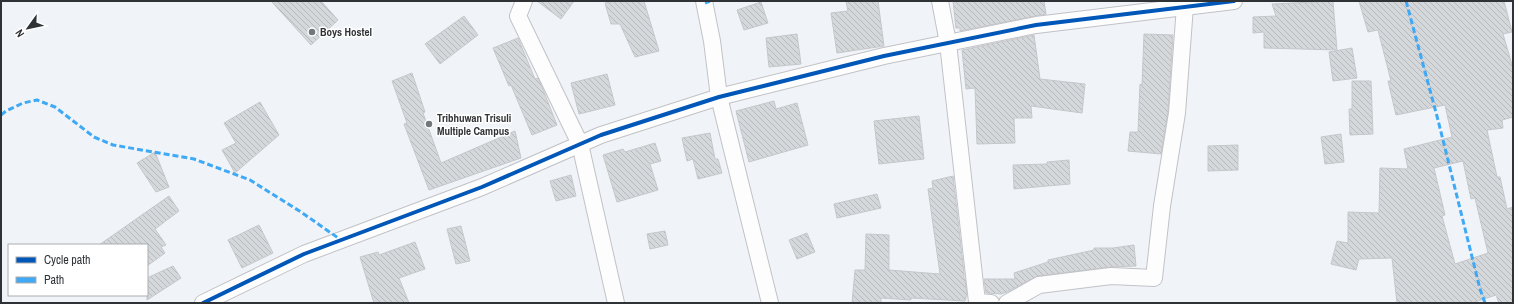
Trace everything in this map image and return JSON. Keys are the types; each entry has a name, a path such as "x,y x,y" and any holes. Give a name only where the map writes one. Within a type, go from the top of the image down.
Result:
{"street":[{"path":"524,1 518,16 580,144 616,303"},
{"path":"704,1 712,41 720,97 770,303"},
{"path":"940,1 948,43 980,303"},
{"path":"203,303 304,254 482,187 601,135 720,97 884,56 1036,25 1234,1"},
{"path":"1006,303 1039,285 1112,276 1154,278 1162,206 1176,113 1185,6"}],"building":[{"name":"Boys Hostel","path":"271,1 321,1 338,20 311,45"},
{"path":"537,1 574,1 561,19"},
{"path":"615,1 644,1 659,51 635,57 620,24 611,24 605,3"},
{"path":"846,1 878,1 884,46 837,53 831,13 848,11"},
{"path":"953,1 1044,1 1046,14 960,31 960,28 956,28"},
{"path":"1333,1 1337,50 1264,48 1264,32 1253,33 1253,17 1276,16 1272,4"},
{"path":"1359,1 1504,1 1512,32 1503,34 1513,68 1513,117 1502,120 1503,128 1487,130 1497,177 1500,177 1507,209 1513,207 1513,303 1499,303 1496,295 1472,303 1397,303 1392,258 1359,259 1356,270 1331,264 1337,241 1348,243 1348,212 1379,213 1380,168 1408,169 1404,149 1452,137 1445,105 1396,115 1388,81 1391,81 1378,30 1368,32","holes":["1463,161 1471,199 1475,198 1488,253 1455,264 1442,216 1445,215 1434,168"]},
{"path":"761,2 768,23 744,30 737,10"},
{"path":"464,16 478,35 440,64 425,44"},
{"path":"797,34 801,64 769,67 766,38"},
{"path":"1144,34 1173,35 1168,112 1161,154 1128,151 1130,132 1138,132"},
{"path":"1034,35 1040,79 1085,84 1082,113 1031,106 1032,118 1014,118 1015,143 977,144 975,88 966,89 962,50"},
{"path":"518,38 535,79 538,78 540,82 557,125 532,135 511,85 509,86 493,48"},
{"path":"1352,48 1357,78 1333,81 1329,52"},
{"path":"412,73 425,112 423,113 441,163 515,131 521,158 429,190 404,124 407,123 392,81"},
{"path":"607,74 615,105 579,114 571,83"},
{"path":"1352,81 1371,81 1373,134 1350,135 1349,109 1352,109"},
{"path":"774,101 776,109 797,103 808,145 749,162 736,111"},
{"path":"260,102 279,135 235,173 222,150 236,143 224,123"},
{"path":"919,116 924,159 879,164 874,121"},
{"path":"710,133 715,159 718,159 722,173 698,179 693,159 687,161 682,138"},
{"path":"1341,134 1344,162 1325,164 1321,137"},
{"path":"655,143 661,161 650,164 658,190 617,202 603,155 623,149 625,152"},
{"path":"1238,145 1238,170 1208,171 1208,146"},
{"path":"155,152 169,187 156,192 137,163"},
{"path":"1069,160 1070,184 1014,189 1013,165 1047,164 1047,162"},
{"path":"571,175 576,196 556,201 550,181"},
{"path":"953,176 964,279 967,294 965,301 881,298 881,303 852,303 855,270 865,270 866,234 889,235 889,270 940,274 928,189 933,188 932,181"},
{"path":"877,194 881,208 837,218 834,204"},
{"path":"169,196 179,211 155,229 166,245 161,247 165,253 148,265 148,244 100,244"},
{"path":"259,225 273,253 242,268 228,240"},
{"path":"461,226 470,261 456,264 447,229"},
{"path":"665,231 668,245 650,249 647,234"},
{"path":"807,233 815,252 797,259 789,240"},
{"path":"415,242 425,269 399,278 409,303 374,303 360,257 378,252 379,255"},
{"path":"1134,245 1136,266 1110,267 1038,276 1001,294 986,293 984,279 1015,279 1014,273 1048,262 1048,260 1094,250 1094,248 1113,248"},
{"path":"173,266 181,278 147,300 148,278"}],"marked path":[{"path":"705,3 710,1"},
{"path":"1406,1 1438,120 1480,289 1485,303"},
{"path":"1,115 23,103 37,100 55,107 94,137 113,145 194,159 250,180 301,212 341,240"}],"cycle path":[{"path":"203,303 304,254 482,187 601,135 719,97 884,56 1036,25 1234,1"}],"place":[{"name":"Boys Hostel","path":"312,32"},
{"name":"Tribhuwan Trisuli Multiple Campus","path":"429,124"}]}
